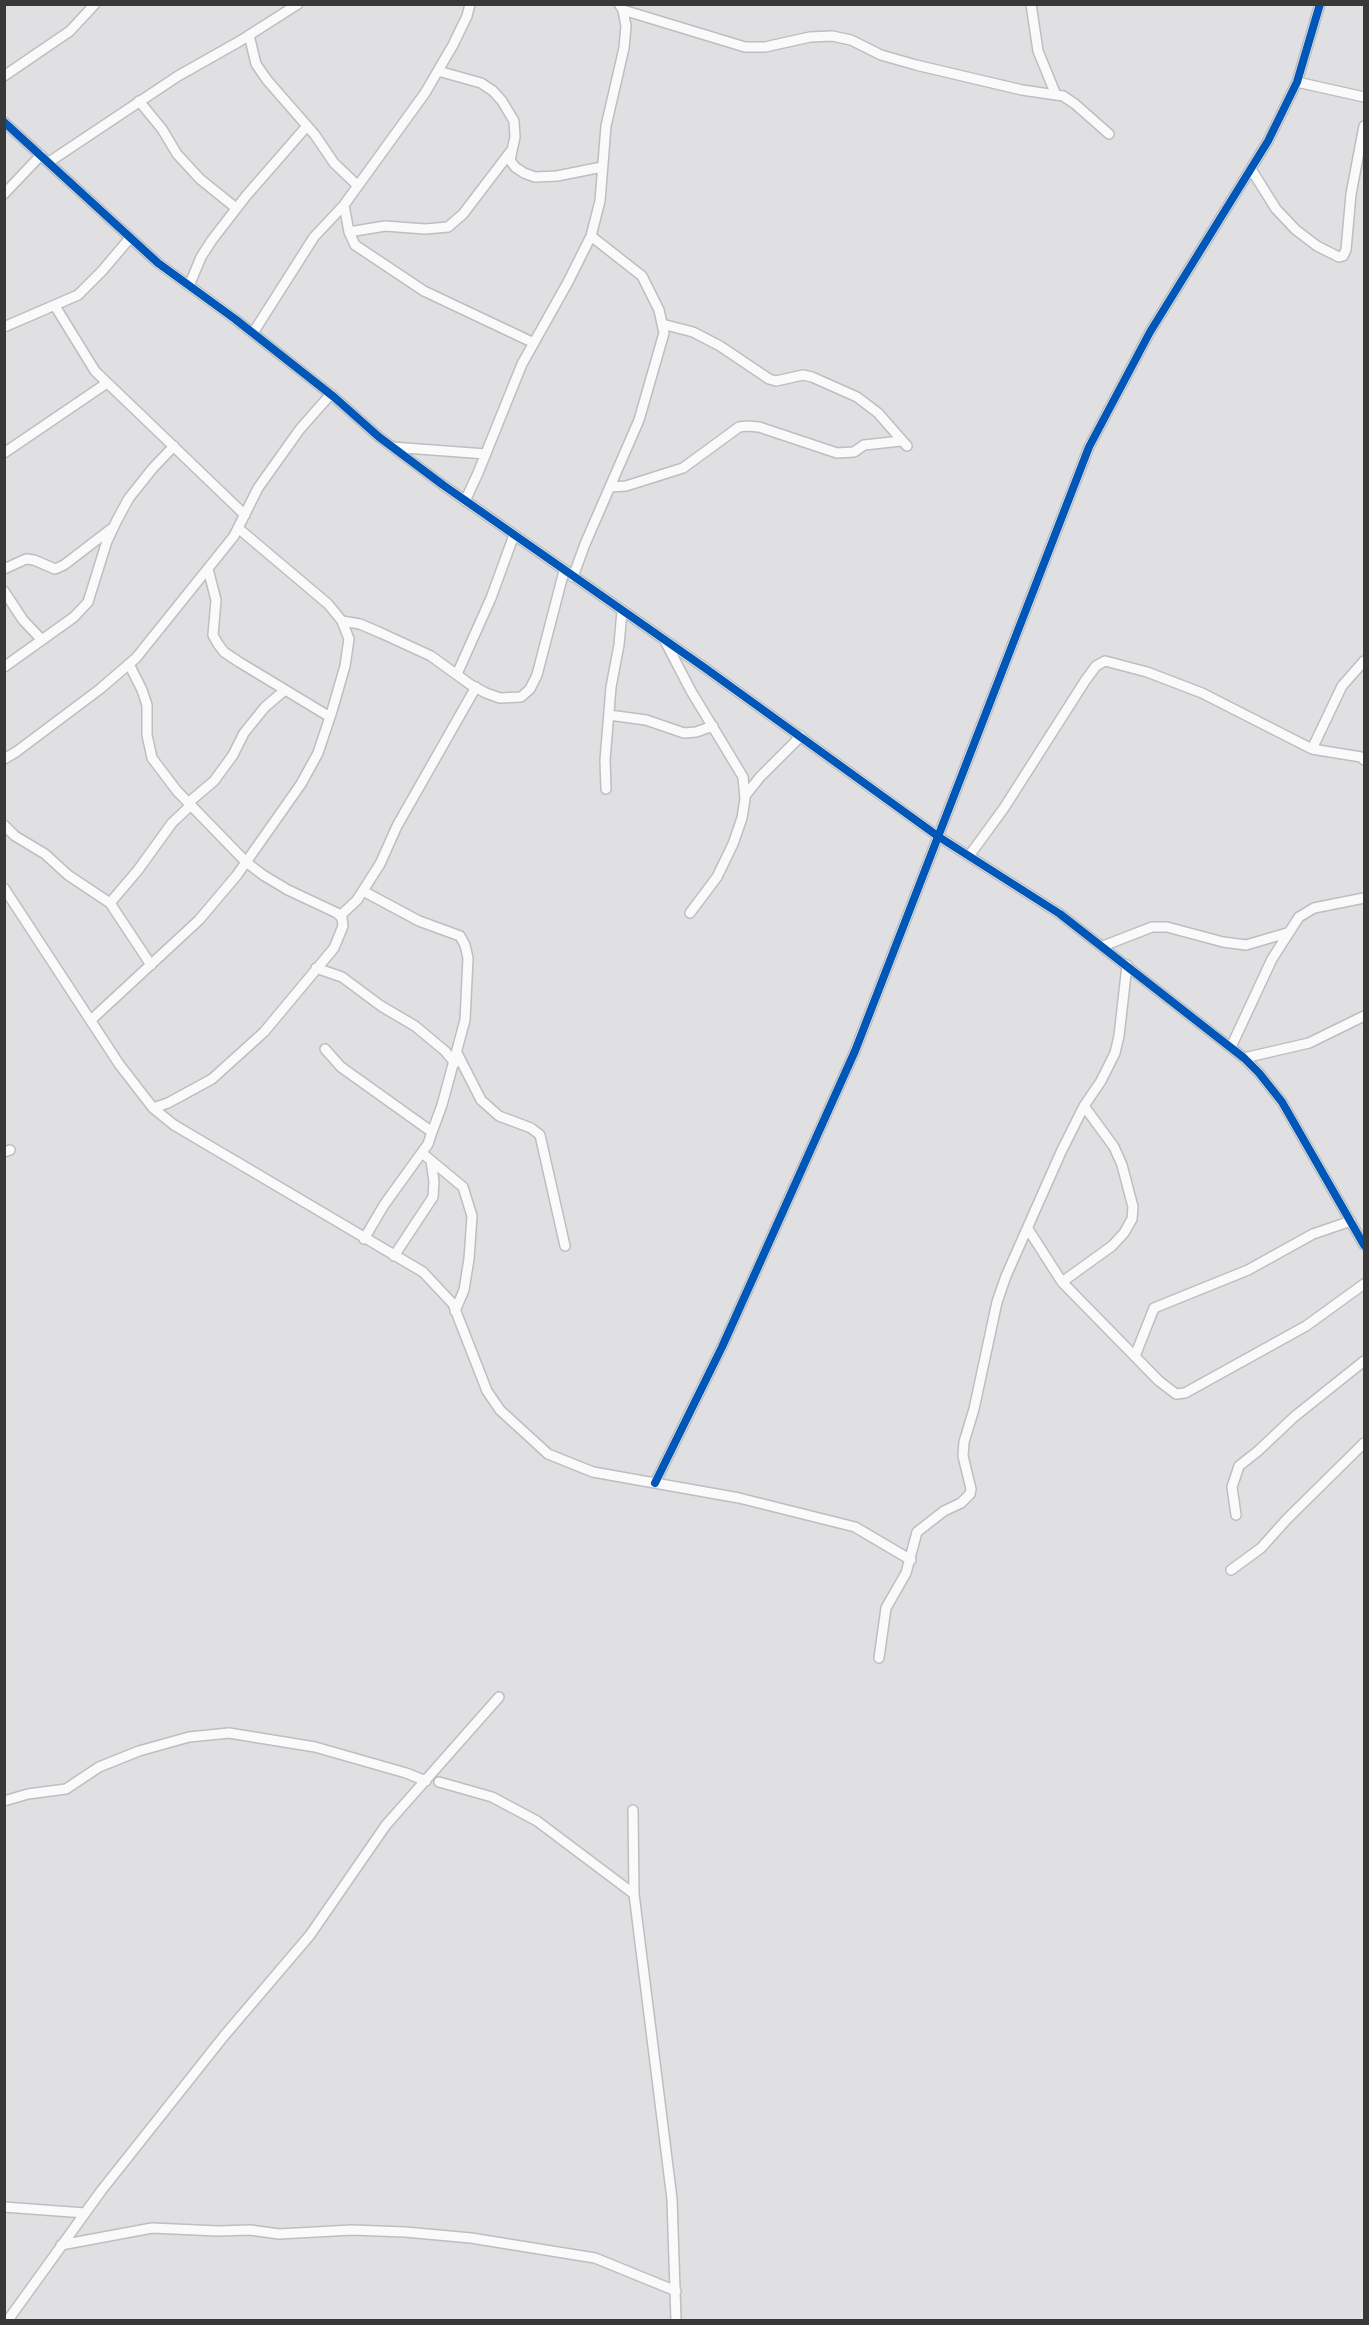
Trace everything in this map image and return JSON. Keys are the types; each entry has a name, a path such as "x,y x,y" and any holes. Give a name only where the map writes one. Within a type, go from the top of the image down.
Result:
{"street":[{"path":"4,63 7,74 70,31 95,4"},
{"path":"49,162 178,76 298,4"},
{"path":"253,333 314,237 358,186 424,93 467,16 470,4"},
{"path":"1030,4 1038,51 1056,95"},
{"path":"655,1483 717,1358 826,1119 883,981 1018,626 1089,447 1150,332 1268,141 1298,82 1320,4"},
{"path":"621,7 745,47 765,47 810,37 832,36 851,40 881,55 916,65 1022,90 1063,96 1109,134"},
{"path":"465,501 522,364 591,236 600,201 606,126 624,48 626,26 621,7"},
{"path":"249,35 256,64 282,100 307,126 334,163 358,186"},
{"path":"438,71 481,83 502,100 514,121 515,137 510,160 515,167 535,177 556,176 602,167"},
{"path":"1298,82 1365,97"},
{"path":"139,101 162,129 177,154 200,178 236,208"},
{"path":"4,122 158,263 253,333 392,447 564,571 801,736 939,837 1060,914 1231,1047 1259,1073 1282,1102 1365,1245"},
{"path":"189,286 201,257 236,208 307,126"},
{"path":"1251,169 1276,209 1296,231 1317,246 1339,257 1343,256 1346,250 1351,194 1365,126"},
{"path":"349,232 385,226 425,229 448,227 463,214 512,151"},
{"path":"4,194 41,155"},
{"path":"344,204 349,232 356,246 399,276 453,306 534,343"},
{"path":"573,577 639,420 664,333 653,295 642,276 591,236"},
{"path":"4,327 78,295 130,238"},
{"path":"55,306 95,371 245,515"},
{"path":"610,487 626,486 683,468 739,428 747,426 759,427 837,453 854,452 864,445 904,443 878,413 845,391 803,375 776,381 769,379 742,359 702,336 662,324"},
{"path":"4,453 107,383"},
{"path":"4,759 100,689 129,664 164,626 238,528 258,488 300,429 330,394"},
{"path":"4,666 74,617 88,602 106,541 129,498 174,446"},
{"path":"392,447 486,454"},
{"path":"4,569 26,559 55,568 64,565 114,527"},
{"path":"91,1020 199,920 246,862 301,784 318,753 330,717 345,666 349,639 342,621 328,604 238,528"},
{"path":"457,674 487,607 514,535"},
{"path":"208,569 216,600 213,635 218,644 231,657 330,717"},
{"path":"342,621 360,624 431,656 476,687 500,698 521,697 530,689 544,653 564,571"},
{"path":"4,591 23,620 42,640"},
{"path":"606,789 605,760 611,687 619,645 622,611"},
{"path":"664,640 743,777 745,796 742,818 733,844 717,877 690,913"},
{"path":"969,856 1004,808 1085,681 1096,666 1106,661 1147,672 1202,693 1312,749 1363,757"},
{"path":"1312,749 1342,686 1365,661"},
{"path":"129,664 147,705 147,735 152,758 160,771 189,805 246,862 288,890 321,904 340,916 344,926 334,948 264,1032 212,1078 168,1103 153,1108"},
{"path":"340,916 363,891 380,864 406,808 476,687"},
{"path":"110,903 172,824 214,781 229,762 244,733 265,707 285,690"},
{"path":"609,715 646,720 684,733 696,732 713,726"},
{"path":"745,796 760,777 801,736"},
{"path":"4,825 15,836 45,854 68,875 110,903 151,966"},
{"path":"4,888 119,1064 153,1108 174,1125 364,1239 408,1262 431,1279 453,1304 487,1390 500,1410 548,1454 592,1472 739,1498 855,1527 911,1560"},
{"path":"363,891 399,911 460,936 468,958 465,1020 456,1058 432,1132 422,1153 384,1205 364,1239"},
{"path":"1231,1047 1272,959 1299,917 1314,908 1365,898"},
{"path":"1103,946 1152,927 1167,927 1223,942 1246,945 1287,933"},
{"path":"879,1658 886,1608 911,1560 916,1532 944,1511 961,1503 970,1494 971,1489 963,1456 964,1442 974,1409 997,1302 1048,1180 1084,1106 1101,1081 1115,1053 1119,1036 1126,965"},
{"path":"316,968 342,977 381,1006 429,1036 456,1058 481,1100 499,1116 531,1128 540,1134 566,1246"},
{"path":"1244,1058 1309,1043 1365,1016"},
{"path":"325,1049 340,1067 432,1132"},
{"path":"1062,1282 1118,1239 1132,1219 1133,1207 1122,1164 1114,1147 1084,1106"},
{"path":"422,1153 463,1187 472,1216 464,1290 455,1311"},
{"path":"394,1256 433,1197 432,1161"},
{"path":"1135,1356 1154,1308 1248,1270 1313,1234 1351,1221"},
{"path":"1028,1229 1062,1282 1170,1391 1180,1394 1306,1326 1365,1284"},
{"path":"1236,1515 1232,1487 1239,1466 1294,1417 1365,1361"},
{"path":"1231,1570 1261,1548 1287,1519 1365,1443"},
{"path":"8,2320 85,2213 224,2036 310,1935 386,1825 499,1697"},
{"path":"4,1801 28,1794 66,1789 99,1767 139,1751 189,1737 229,1733 315,1747 426,1781"},
{"path":"439,1782 492,1797 537,1821 634,1894"},
{"path":"633,1810 634,1894 672,2199 676,2320"},
{"path":"4,2207 85,2213"},
{"path":"61,2246 152,2228 250,2230 279,2234 352,2230 405,2232 471,2238 595,2258 676,2291"}],"cycle path":[{"path":"655,1483 722,1347 855,1051 1089,447 1150,332 1268,141 1297,82 1320,4"},
{"path":"4,122 158,263 235,319 334,397 379,437 443,485 705,668 939,837 1060,914 1244,1058 1282,1102 1364,1245"}]}
